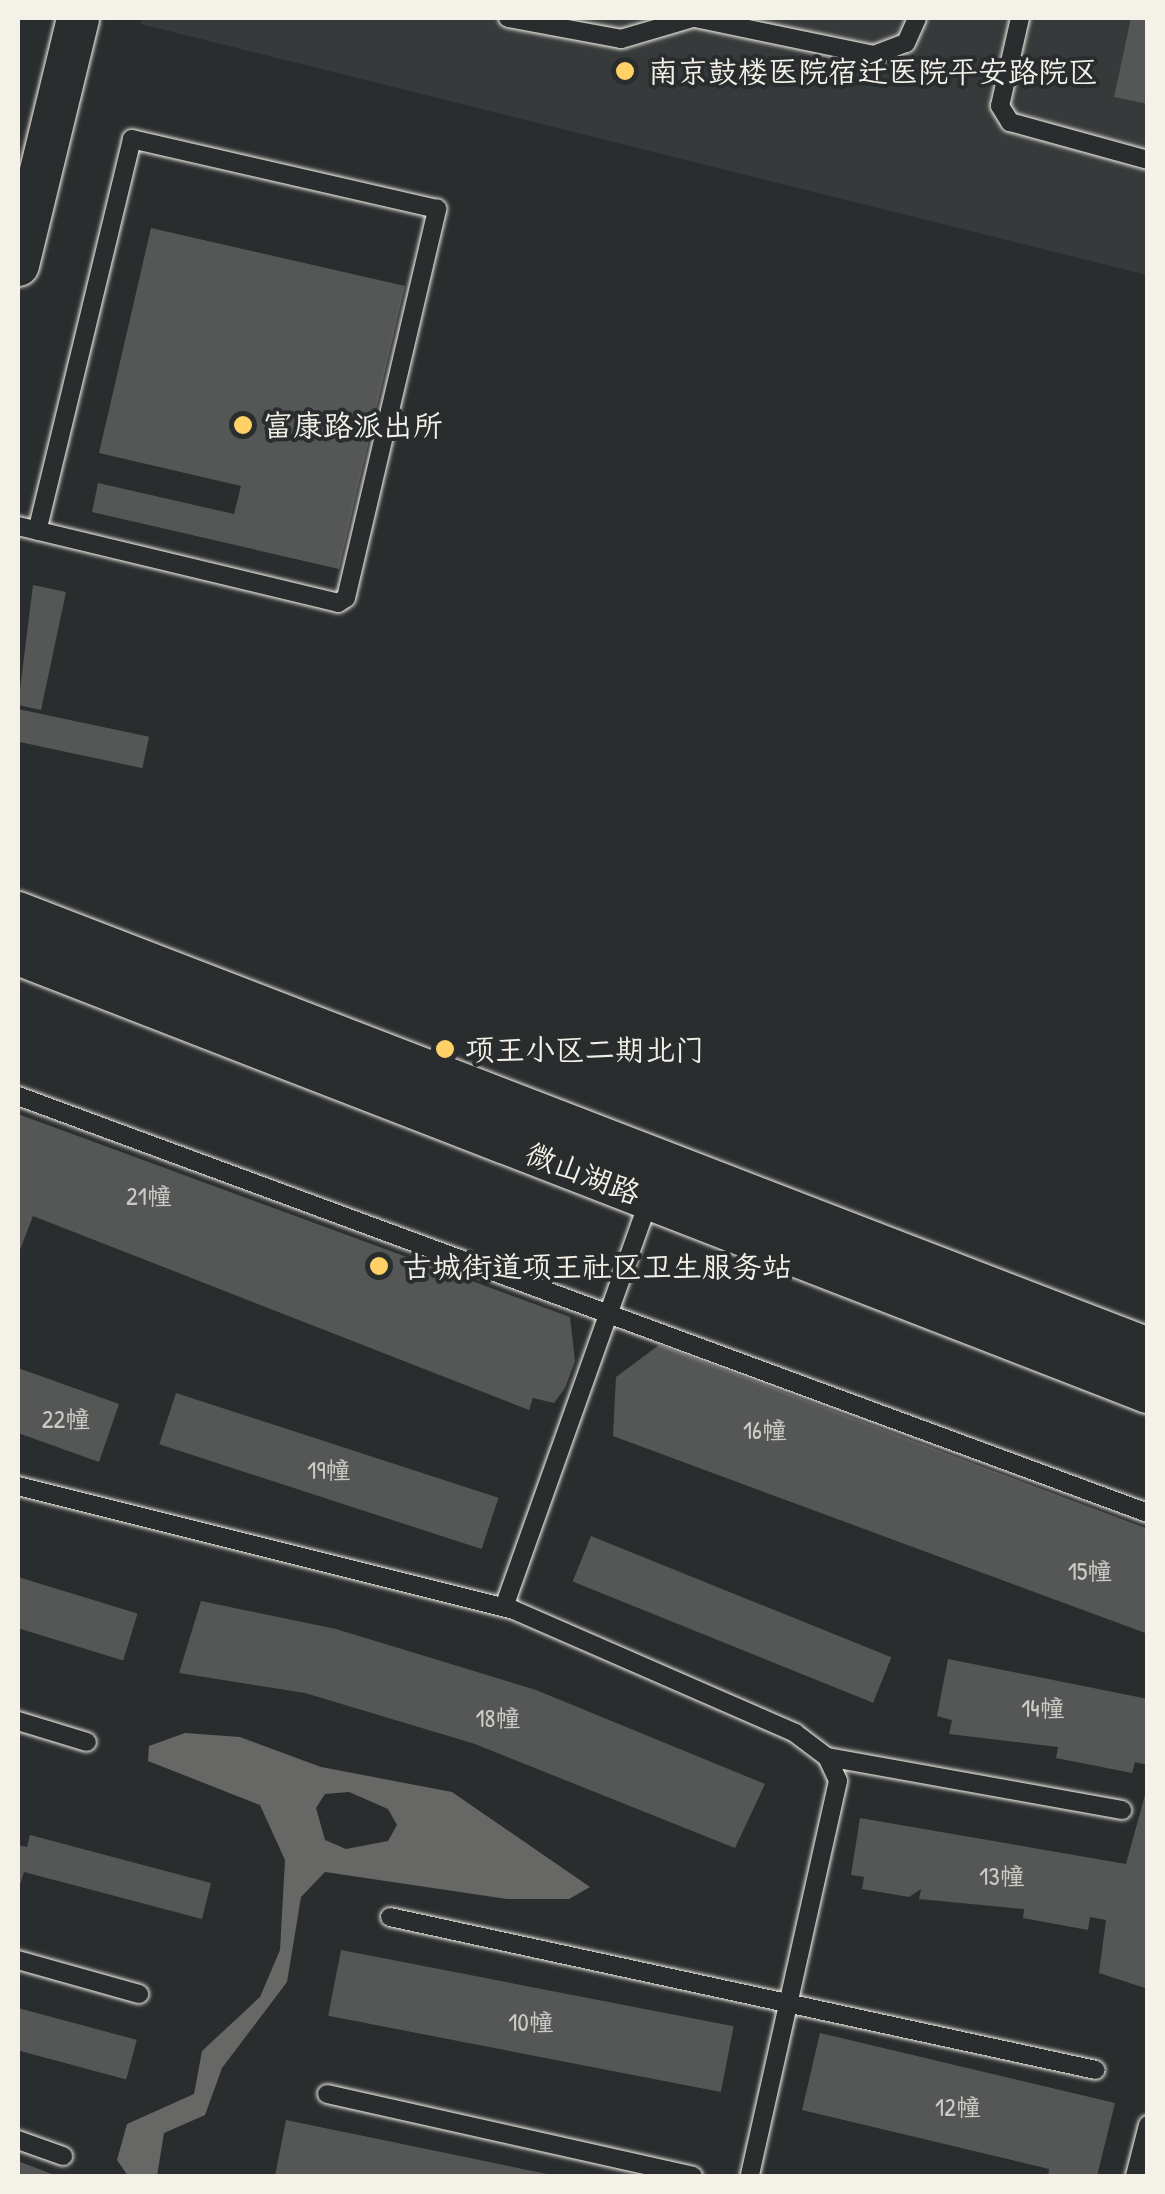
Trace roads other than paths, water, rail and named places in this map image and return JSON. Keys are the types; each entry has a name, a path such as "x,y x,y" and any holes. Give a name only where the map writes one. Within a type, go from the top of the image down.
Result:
{"street":[{"path":"18,265 78,18"},
{"name":"微山湖路","path":"18,912 657,1180 1148,1392"},
{"name":"微山湖路","path":"18,954 1148,1349"}],"lane":[{"path":"508,18 621,39 694,18 874,55 906,43 917,18"},
{"path":"1020,18 1000,106 1010,122 1148,160"},
{"path":"18,526 36,531 346,598 437,209 132,139 36,531"},
{"path":"18,1096 1148,1513"},
{"path":"504,1608 604,1313 657,1180"},
{"path":"18,1486 504,1608 795,1733 828,1757 1122,1810"},
{"path":"18,1720 87,1742"},
{"path":"750,2176 838,1780 828,1757"},
{"path":"390,1917 789,1999 1096,2070"},
{"path":"18,1960 138,1994"},
{"path":"327,2094 693,2176"},
{"path":"1134,2176 1148,2125"},
{"path":"18,2140 64,2156"}],"place":[{"name":"南京鼓楼医院宿迁医院平安路院区","path":"625,71"},
{"name":"富康路派出所","path":"243,425"},
{"name":"项王小区二期北门","path":"445,1049"},
{"name":"古城街道项王社区卫生服务站","path":"379,1266"}]}
